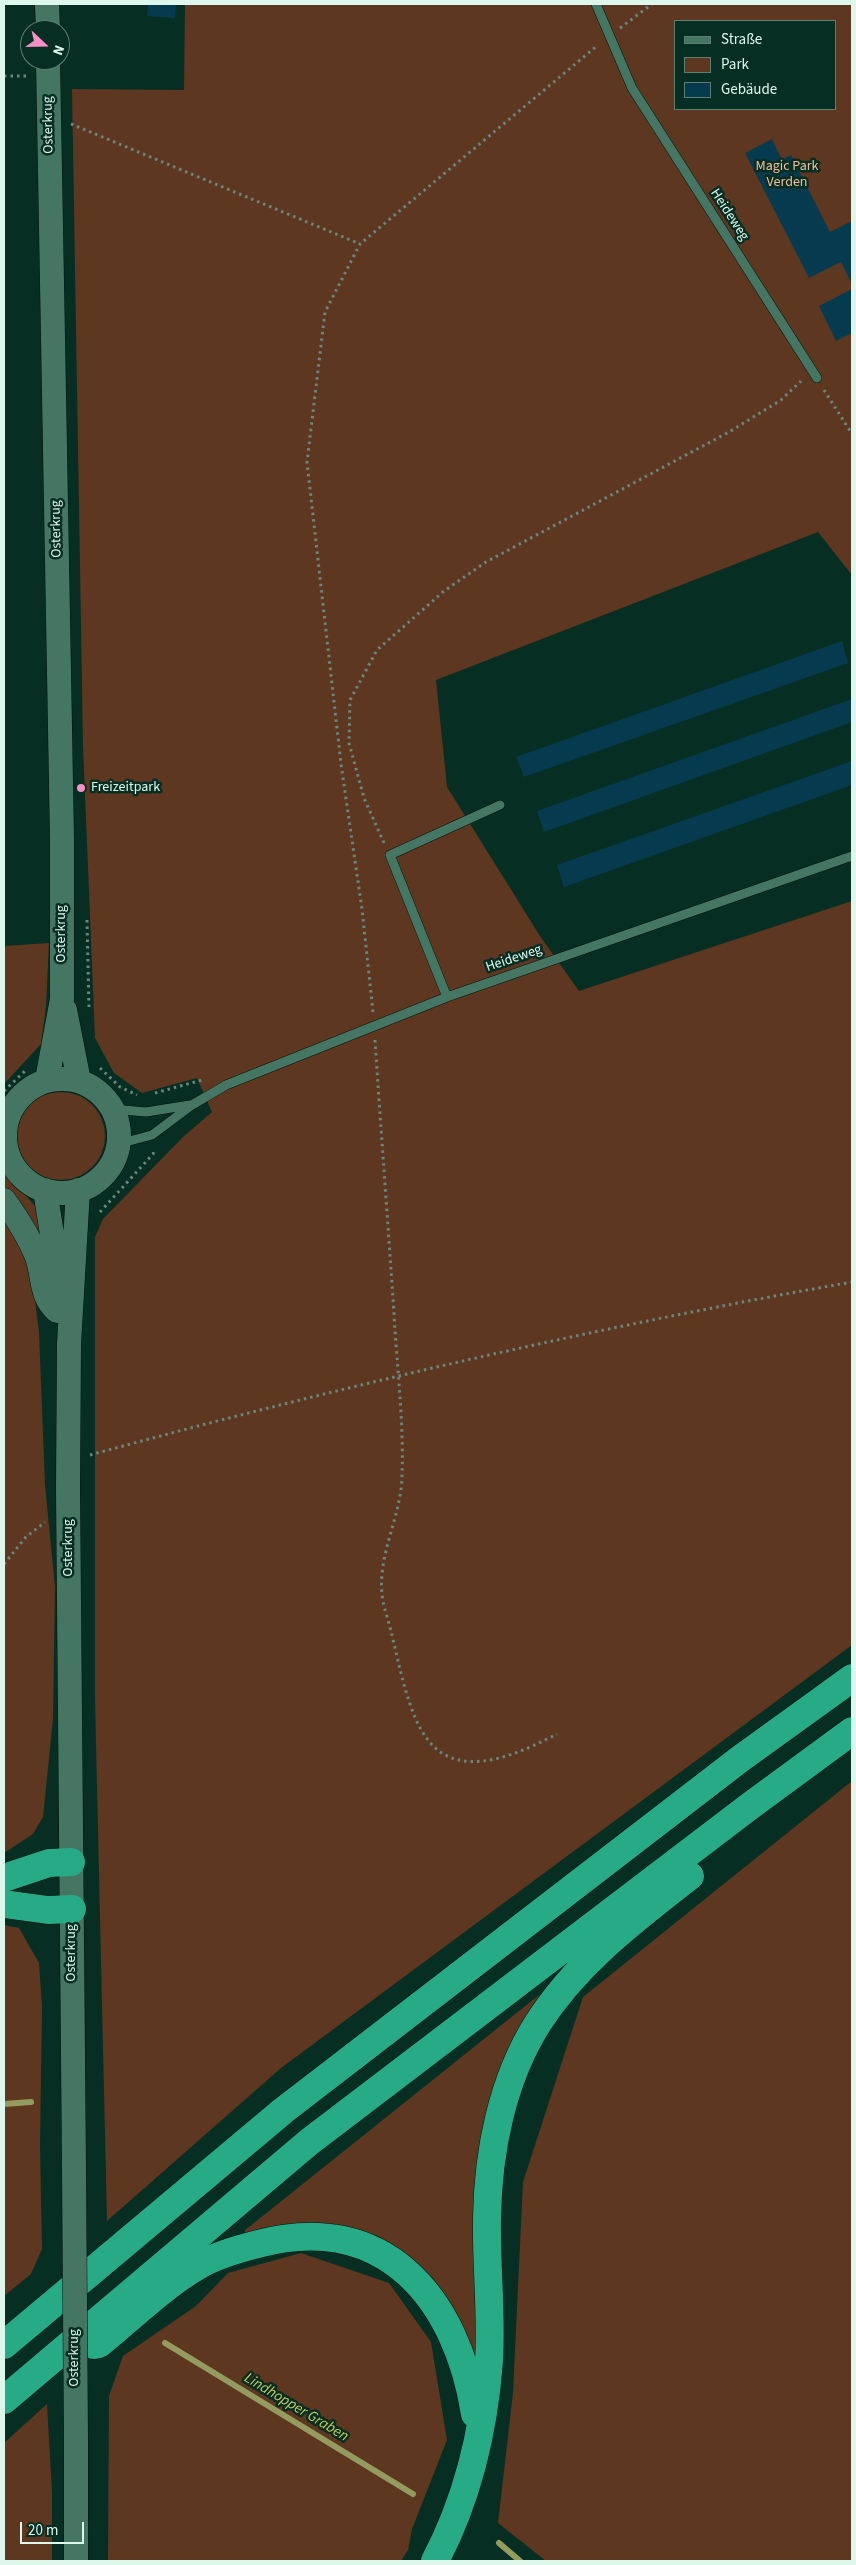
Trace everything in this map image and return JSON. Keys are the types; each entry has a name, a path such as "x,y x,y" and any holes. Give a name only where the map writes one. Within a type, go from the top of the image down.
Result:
{"highway":[{"path":"4,2345 284,2110 740,1759 852,1678"},
{"path":"4,2400 309,2142 852,1731"},
{"path":"435,2561 462,2498 478,2436 489,2359 487,2218 492,2154 501,2109 518,2061 538,2024 564,1987 590,1958 716,1854 732,1820"},
{"path":"4,1878 49,1863 71,1862"},
{"path":"4,1904 48,1910 72,1909"},
{"path":"60,2352 99,2344 175,2282 198,2266 225,2254 270,2240 296,2237 334,2238 367,2248 397,2264 424,2289 436,2304 464,2365 470,2385 478,2436"},
{"path":"4,2320 44,2286 83,2278"}],"main road":[{"path":"47,4 48,20"},
{"name":"Osterkrug","path":"47,1080 62,999 62,839 48,70"},
{"name":"Osterkrug","path":"62,999 79,1081"},
{"path":"47,1080 79,1081 100,1094 112,1109 116,1121 118,1144 110,1165 102,1176 91,1184 78,1190 61,1193 45,1190 30,1183 17,1172 6,1157 5,1123 10,1111 19,1098 32,1087 47,1080"},
{"name":"Osterkrug","path":"45,1190 69,1344"},
{"name":"Osterkrug","path":"76,2561 69,1344 78,1190"},
{"path":"4,1200 30,1242 38,1260 47,1302 65,1318"}],"lane":[{"name":"Heideweg","path":"596,4 632,88 815,374"},
{"path":"447,997 390,855 500,805"},
{"name":"Heideweg","path":"118,1144 152,1135 192,1105 226,1085 447,997 852,856"},
{"name":"Heideweg","path":"112,1109 146,1112 192,1105"}],"path":[{"path":"557,1734 518,1754 481,1762 446,1756 428,1740 410,1706 382,1594 382,1563 395,1520 402,1478 398,1376 374,1026 362,909 341,764 307,462 325,312 360,244 609,36 652,4"},
{"path":"4,76 29,76"},
{"path":"68,123 360,244"},
{"path":"390,855 364,798 349,743 350,700 377,650 444,591 486,562 729,432 781,400 815,374 852,434"},
{"path":"86,914 90,1009"},
{"path":"100,1067 120,1087 142,1097"},
{"path":"151,1094 206,1079 226,1085"},
{"path":"90,1455 316,1394 722,1305 852,1282"},
{"path":"4,1564 26,1537 47,1520"}],"green space":[{"name":"Magic Park Verden","path":"185,4 852,4 852,575 818,532 436,680 447,787 540,936 579,991 852,901 852,1645 281,2068 107,2221 95,1700 95,1237 103,1219 183,1137 212,1112 197,1078 142,1093 114,1073 95,1038 83,746 72,89 184,90"},
{"path":"49,943 46,1007 41,1044 4,1084 4,946"},
{"path":"52,1092 70,1092 86,1099 98,1111 105,1127 105,1145 98,1161 86,1173 70,1180 52,1180 36,1173 24,1161 17,1145 17,1127 24,1111 36,1099"},
{"path":"4,1172 38,1209 48,1253 4,1189"},
{"path":"4,1220 16,1240 32,1276 39,1332 45,1485 55,1587 53,1719 43,1817 33,1834 4,1853"},
{"path":"852,1781 852,2561 546,2561 498,2523 513,2393 523,2182 583,1997"},
{"path":"4,1925 19,1928 39,1963 42,2007 40,2145 42,2249 31,2274 4,2296"},
{"path":"544,1991 505,2076 481,2353 475,2357 400,2253 249,2234 244,2231"},
{"path":"301,2253 389,2283 431,2342 447,2440 412,2529 408,2550 401,2561 108,2561 109,2396 123,2356 196,2306 228,2273"},
{"path":"47,2404 52,2492 52,2561 4,2561 4,2443"}],"building":[{"path":"148,4 176,4 175,18 147,16"},
{"path":"772,139 782,160 791,155 830,232 852,221 852,284 841,262 809,278 745,153"},
{"path":"852,289 852,333 836,341 819,306"},
{"path":"842,641 848,663 524,777 516,757"},
{"path":"852,699 852,722 544,832 537,811"},
{"path":"852,761 852,785 564,887 557,865"}],"waterway":[{"name":"Lindhopper Graben","path":"4,2104 31,2102"},
{"name":"Lindhopper Graben","path":"165,2343 413,2494"},
{"name":"Lindhopper Graben","path":"499,2543 520,2561"}],"place":[{"name":"Freizeitpark","path":"81,788"}]}
